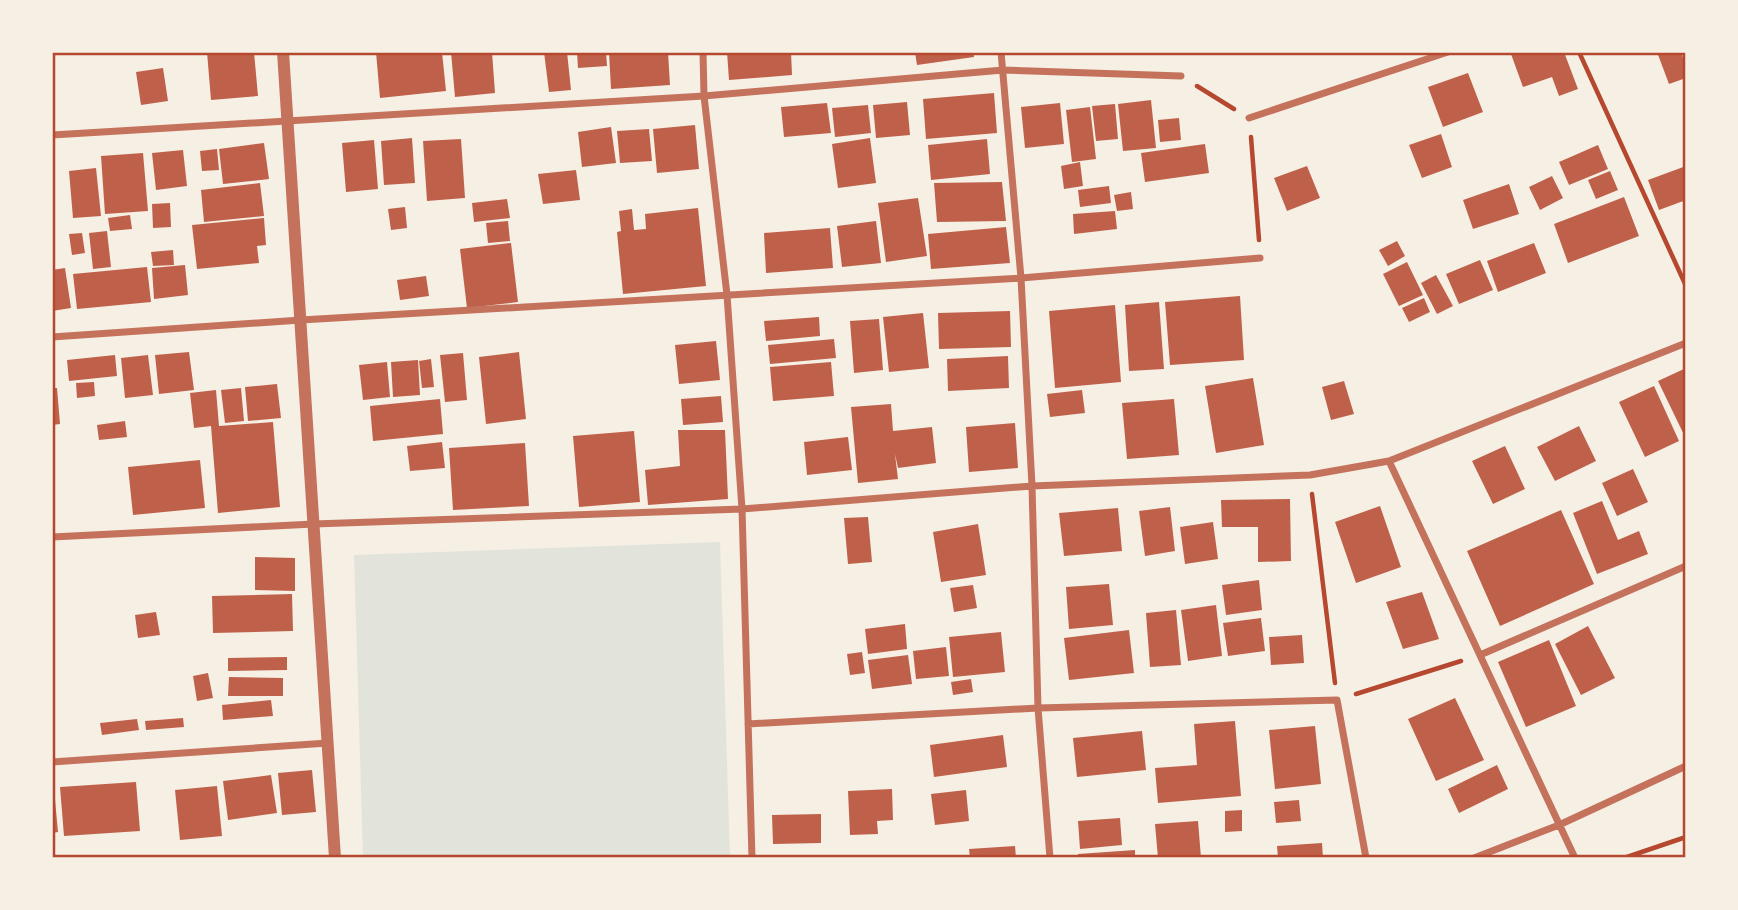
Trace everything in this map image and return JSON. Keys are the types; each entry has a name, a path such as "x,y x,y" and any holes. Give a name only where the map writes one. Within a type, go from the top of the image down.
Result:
{"street":[{"path":"283,52 335,858"},
{"path":"703,52 704,96 727,295 742,509 752,858"},
{"path":"1001,52 1021,278 1032,486 1038,708 1050,858"},
{"path":"1249,118 1448,52"},
{"path":"52,135 704,96 1003,70 1181,76"},
{"path":"52,337 1021,278 1260,258"},
{"path":"52,537 314,524 742,509 1032,486 1310,475 1389,461 1685,343"},
{"path":"1389,461 1575,858"},
{"path":"1480,655 1685,566"},
{"path":"748,724 1038,708 1337,700 1366,858"},
{"path":"52,762 328,743"},
{"path":"1474,858 1559,825 1685,766"}],"path":[{"path":"1579,52 1685,286"},
{"path":"1181,76 1249,118 1260,258"},
{"path":"1310,475 1337,700 1480,655"},
{"path":"1624,858 1685,839"}],"shaded area":[{"path":"720,542 730,857 363,857 354,555"}],"building":[{"path":"207,52 254,52 258,96 211,100"},
{"path":"376,52 442,52 446,91 380,98"},
{"path":"451,52 492,52 495,93 455,97"},
{"path":"544,52 567,52 571,90 549,92"},
{"path":"577,52 606,52 607,66 578,68"},
{"path":"609,52 668,52 670,85 611,89"},
{"path":"727,52 791,52 792,75 729,80"},
{"path":"915,52 974,52 974,57 917,65"},
{"path":"1564,52 1578,89 1559,96 1552,77 1523,87 1511,54"},
{"path":"1657,52 1681,52 1686,66 1686,78 1669,84"},
{"path":"163,68 168,101 141,105 136,72"},
{"path":"1468,73 1483,112 1443,127 1428,87"},
{"path":"994,93 997,133 926,139 923,99"},
{"path":"1151,100 1156,148 1123,151 1118,104"},
{"path":"907,102 910,135 876,138 873,105"},
{"path":"827,103 831,133 784,137 781,107"},
{"path":"1060,103 1064,144 1025,148 1021,107"},
{"path":"1115,104 1118,139 1096,141 1092,106"},
{"path":"868,105 871,133 835,137 832,108"},
{"path":"1090,107 1096,159 1072,162 1066,110"},
{"path":"1179,118 1181,140 1160,142 1158,120"},
{"path":"695,125 699,169 657,173 653,129"},
{"path":"611,127 616,163 582,167 578,132"},
{"path":"649,129 652,161 620,163 617,131"},
{"path":"1441,134 1452,167 1422,178 1409,145"},
{"path":"412,138 415,183 384,185 381,141"},
{"path":"870,138 876,183 838,188 832,144"},
{"path":"461,139 465,198 427,201 423,141"},
{"path":"987,139 990,174 931,180 928,145"},
{"path":"374,140 378,189 346,192 342,143"},
{"path":"264,143 269,179 223,184 219,149"},
{"path":"1205,144 1209,173 1145,182 1141,153"},
{"path":"1598,145 1608,169 1569,185 1559,162"},
{"path":"217,149 219,170 202,171 200,151"},
{"path":"183,150 187,186 156,190 152,153"},
{"path":"143,153 148,211 105,214 101,156"},
{"path":"1080,162 1083,186 1064,189 1061,166"},
{"path":"1307,166 1320,198 1287,211 1274,178"},
{"path":"1686,166 1686,200 1659,210 1648,180"},
{"path":"96,168 101,216 73,218 69,171"},
{"path":"576,170 580,200 543,204 538,174"},
{"path":"1610,171 1618,190 1596,199 1588,180"},
{"path":"1552,176 1563,198 1540,210 1529,187"},
{"path":"1002,182 1006,221 937,222 934,183"},
{"path":"260,183 264,216 204,222 201,190"},
{"path":"1509,184 1519,214 1473,229 1463,200"},
{"path":"1109,186 1111,203 1080,207 1078,190"},
{"path":"1131,192 1133,209 1117,211 1114,195"},
{"path":"1624,197 1639,236 1568,263 1554,224"},
{"path":"918,198 927,256 886,262 878,203"},
{"path":"507,199 510,218 474,222 472,203"},
{"path":"170,203 171,227 153,228 152,204"},
{"path":"405,207 407,228 391,230 388,209"},
{"path":"698,208 706,286 623,294 617,232 621,231 619,211 632,209 634,230 646,229 645,214"},
{"path":"1115,211 1117,229 1074,234 1073,214"},
{"path":"130,215 132,229 110,231 108,218"},
{"path":"264,218 266,245 257,246 259,263 197,269 192,225"},
{"path":"508,221 510,241 488,243 486,223"},
{"path":"876,221 881,263 842,267 837,226"},
{"path":"1006,227 1010,263 931,269 928,234"},
{"path":"830,228 833,268 766,273 764,233"},
{"path":"107,231 111,267 93,269 89,233"},
{"path":"82,233 85,253 72,255 69,234"},
{"path":"1397,241 1405,256 1388,266 1379,250"},
{"path":"511,243 518,302 467,308 460,249"},
{"path":"1534,243 1546,273 1498,292 1487,261"},
{"path":"173,250 174,265 153,266 151,252"},
{"path":"1480,260 1493,290 1459,304 1446,274"},
{"path":"1407,262 1423,295 1399,306 1383,274"},
{"path":"185,265 188,295 154,299 152,268"},
{"path":"147,267 151,302 77,309 73,274"},
{"path":"65,268 71,308 52,311 52,270"},
{"path":"1436,275 1453,306 1437,314 1421,283"},
{"path":"426,276 429,296 400,300 397,280"},
{"path":"1240,296 1244,360 1170,365 1165,302"},
{"path":"1424,298 1430,312 1409,322 1402,308"},
{"path":"1159,302 1164,369 1129,371 1125,305"},
{"path":"1115,305 1121,382 1055,388 1049,311"},
{"path":"1010,311 1011,347 939,349 938,313"},
{"path":"923,313 929,368 889,372 883,317"},
{"path":"819,317 820,336 766,341 764,321"},
{"path":"879,319 883,370 854,373 850,321"},
{"path":"834,339 836,358 770,364 768,345"},
{"path":"716,341 720,380 679,384 675,345"},
{"path":"189,352 194,390 159,394 155,355"},
{"path":"519,352 526,419 486,424 479,357"},
{"path":"463,353 467,400 445,402 440,355"},
{"path":"115,355 117,376 69,381 67,360"},
{"path":"148,355 153,395 125,398 121,358"},
{"path":"1008,356 1009,388 948,391 947,359"},
{"path":"431,359 434,387 422,388 419,361"},
{"path":"418,360 420,395 393,397 391,362"},
{"path":"387,362 390,397 363,400 359,365"},
{"path":"831,362 834,396 773,401 770,367"},
{"path":"1686,368 1686,439 1658,381"},
{"path":"1253,378 1264,445 1216,453 1205,386"},
{"path":"1344,381 1354,414 1331,420 1322,387"},
{"path":"94,382 95,396 77,398 76,383"},
{"path":"277,384 281,418 248,421 245,387"},
{"path":"1654,386 1679,441 1645,457 1619,402"},
{"path":"52,388 57,388 60,424 52,425"},
{"path":"241,388 244,421 225,423 221,390"},
{"path":"216,390 219,426 273,422 280,507 218,513 211,426 194,428 190,393"},
{"path":"1082,390 1085,413 1050,417 1047,394"},
{"path":"721,396 723,422 683,425 681,399"},
{"path":"440,399 443,434 373,441 370,406"},
{"path":"1174,399 1179,455 1127,459 1122,403"},
{"path":"891,404 893,431 932,427 936,463 898,468 895,454 898,479 858,483 851,407"},
{"path":"125,421 127,437 99,440 97,425"},
{"path":"1015,423 1018,468 969,472 966,427"},
{"path":"1579,426 1596,461 1555,481 1537,447"},
{"path":"678,430 725,430 728,499 648,505 645,470 680,466"},
{"path":"634,431 640,502 579,507 573,436"},
{"path":"848,437 852,470 807,475 804,442"},
{"path":"442,442 445,468 410,471 407,446"},
{"path":"525,443 529,506 453,510 449,448"},
{"path":"1505,446 1525,489 1493,504 1472,461"},
{"path":"200,460 205,508 133,515 128,467"},
{"path":"1633,469 1648,502 1617,516 1602,483"},
{"path":"1290,499 1291,561 1258,562 1258,527 1222,527 1221,500"},
{"path":"1602,501 1618,540 1639,531 1648,554 1597,574 1573,513"},
{"path":"1380,506 1401,567 1356,583 1335,522"},
{"path":"1170,507 1175,551 1145,556 1139,511"},
{"path":"1118,508 1122,551 1064,556 1059,513"},
{"path":"1561,510 1594,584 1500,626 1467,551"},
{"path":"868,517 872,562 848,564 844,518"},
{"path":"1213,522 1218,559 1185,564 1180,527"},
{"path":"978,524 986,575 941,582 933,532"},
{"path":"255,557 295,558 295,591 255,590"},
{"path":"1259,580 1262,610 1226,615 1222,585"},
{"path":"1109,584 1113,625 1069,629 1066,587"},
{"path":"973,585 977,608 954,612 950,588"},
{"path":"1422,592 1439,639 1403,649 1386,602"},
{"path":"292,594 293,631 213,633 212,596"},
{"path":"1216,605 1222,656 1188,661 1181,610"},
{"path":"1176,610 1181,665 1150,667 1146,613"},
{"path":"156,612 160,635 138,638 135,615"},
{"path":"1261,618 1265,651 1228,656 1223,623"},
{"path":"905,624 907,649 868,654 865,629"},
{"path":"1588,626 1615,678 1581,695 1555,644"},
{"path":"1129,630 1134,673 1069,680 1064,638"},
{"path":"1001,632 1005,672 953,677 949,637"},
{"path":"1302,635 1304,663 1271,665 1269,637"},
{"path":"1549,640 1576,706 1526,727 1498,662"},
{"path":"946,647 949,676 916,679 913,651"},
{"path":"862,652 865,673 850,675 847,654"},
{"path":"908,655 912,684 872,689 868,660"},
{"path":"287,657 287,670 228,671 228,658"},
{"path":"208,673 213,698 197,701 193,676"},
{"path":"229,677 283,678 283,696 228,696"},
{"path":"971,679 973,692 953,695 951,682"},
{"path":"1455,698 1484,760 1436,781 1408,719"},
{"path":"271,700 273,716 223,720 222,705"},
{"path":"183,718 184,727 146,730 145,721"},
{"path":"137,719 139,730 102,735 100,723"},
{"path":"1235,721 1241,796 1158,803 1155,768 1197,765 1194,724"},
{"path":"1315,726 1321,784 1275,789 1269,730"},
{"path":"1142,731 1146,770 1077,777 1073,738"},
{"path":"1003,735 1007,767 934,777 930,745"},
{"path":"1497,765 1508,789 1459,813 1448,789"},
{"path":"312,770 316,812 282,815 278,773"},
{"path":"271,775 277,813 228,820 223,781"},
{"path":"136,782 140,831 64,836 60,787"},
{"path":"217,786 222,836 180,840 175,790"},
{"path":"52,789 58,832 52,833"},
{"path":"892,789 893,820 877,821 878,834 850,835 848,791"},
{"path":"966,790 969,821 935,825 931,794"},
{"path":"1299,800 1301,821 1276,823 1274,802"},
{"path":"1242,810 1242,831 1225,832 1225,811"},
{"path":"821,814 821,843 773,844 772,815"},
{"path":"1120,818 1122,845 1080,849 1078,821"},
{"path":"1198,821 1201,858 1158,858 1155,824"},
{"path":"1322,843 1323,858 1278,858 1277,846"},
{"path":"1015,846 1016,858 970,858 969,849"},
{"path":"1135,850 1135,858 1078,858 1078,854"}]}
